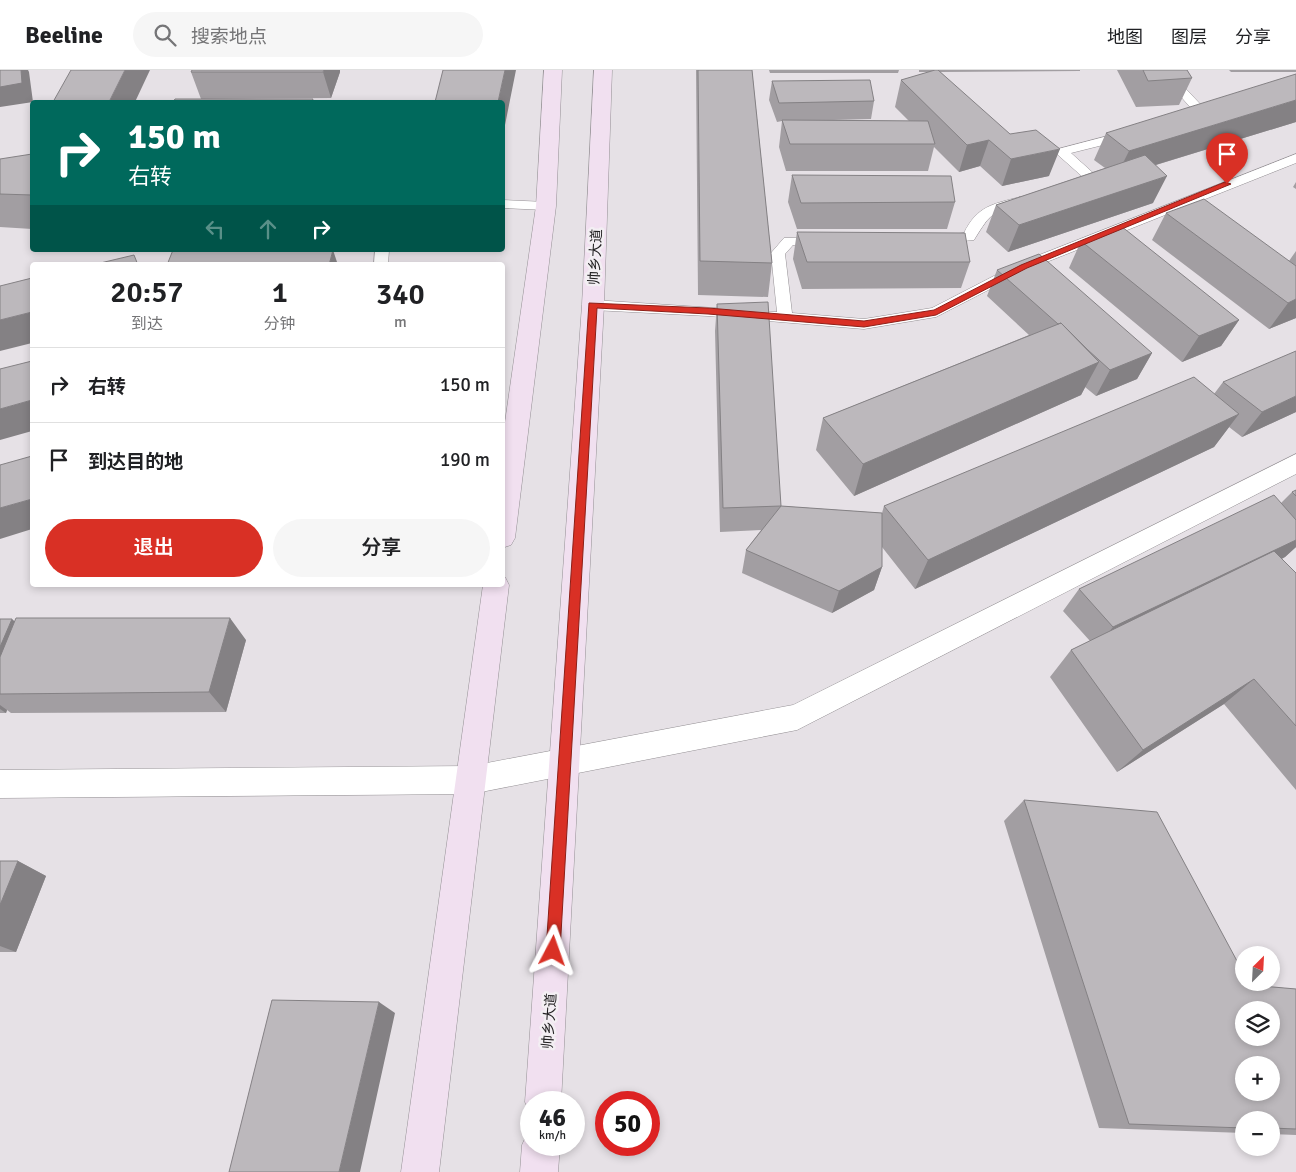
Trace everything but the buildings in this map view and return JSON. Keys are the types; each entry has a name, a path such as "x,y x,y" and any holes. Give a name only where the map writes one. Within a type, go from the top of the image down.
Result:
{"main road":[{"path":"505,515 546,206 554,70"},
{"name":"帅乡大道","path":"545,1091 593,305 603,70"},
{"path":"420,1172 496,587"},
{"path":"539,1172 540,1156"}],"street":[{"path":"0,784 471,780 798,716 1296,463"}],"lane":[{"path":"1171,123 1199,116 1196,106 1181,90 1172,70"},
{"path":"1066,188 1094,180 1062,152 1144,131"},
{"path":"593,305 864,324 936,312 1024,266 1296,158"},
{"path":"925,240 969,237 976,222 988,209 1037,196"},
{"path":"505,204 546,206"},
{"path":"785,318 778,253 788,241 838,241"}],"route":[{"path":"553,951 593,305 708,311 864,324 936,312 1024,266 1227,184"}]}
